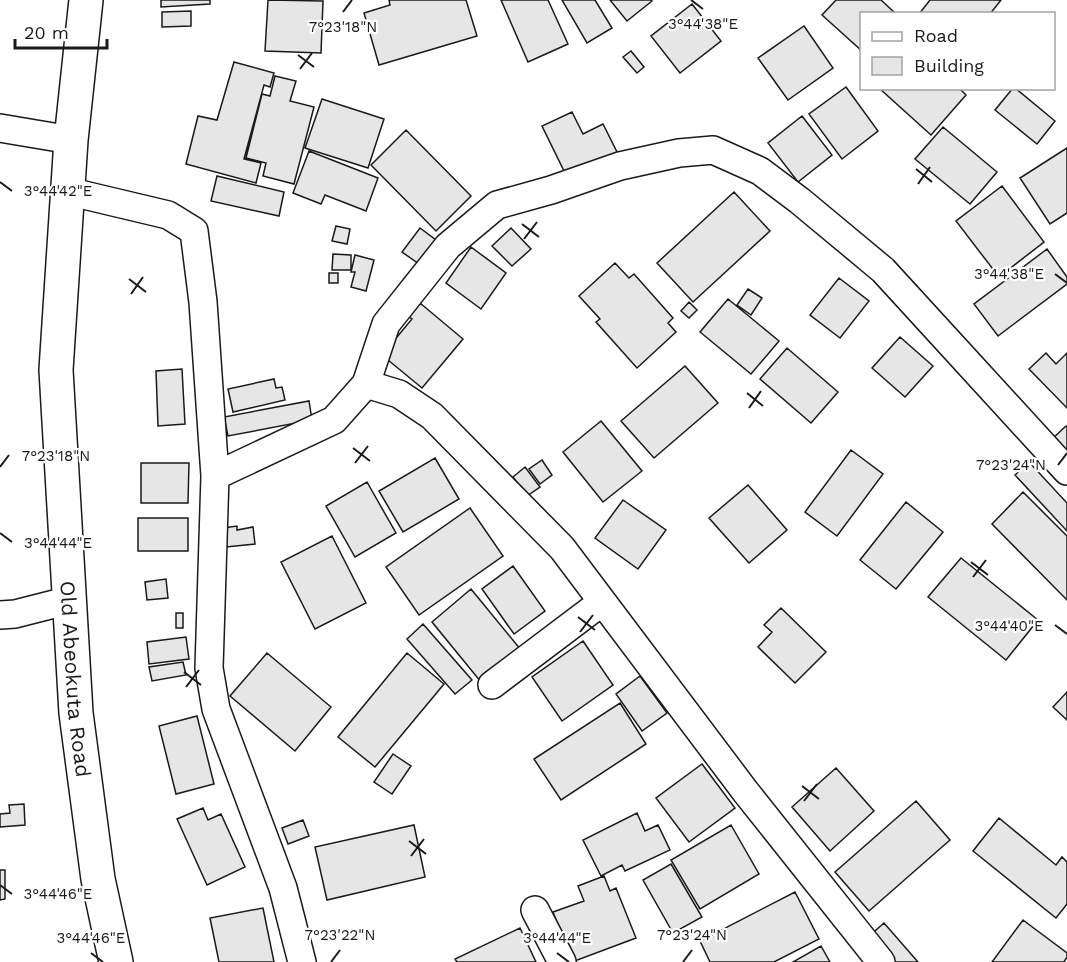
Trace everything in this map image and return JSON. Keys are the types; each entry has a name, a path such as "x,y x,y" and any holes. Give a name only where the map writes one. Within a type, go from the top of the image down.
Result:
{"highway":[{"name":"Old Abeokuta Road","path":"86,0 71,140 56,370 78,725 98,879 116,962"}],"street":[{"path":"0,128 71,140"},
{"path":"215,476 334,420 366,384 386,324 448,246 497,205 551,190 620,166 679,153 713,150 760,171 883,270 1067,471"},
{"path":"67,191 168,215 194,231 203,302 215,476 209,669 216,709 283,888 302,962"},
{"path":"366,384 399,394 432,416 562,548 745,791 881,962"},
{"path":"0,615 15,614 70,600"},
{"path":"492,685 602,602"},
{"path":"535,910 562,962"}],"building":[{"path":"161,0 210,0 210,4 161,7"},
{"path":"268,0 323,1 321,53 265,51"},
{"path":"389,0 466,0 477,36 379,65 364,13 390,5"},
{"path":"501,0 548,0 568,44 528,62"},
{"path":"562,0 595,0 612,28 587,43"},
{"path":"610,0 651,0 652,1 627,21"},
{"path":"836,0 881,0 894,12 860,12 860,49 822,15"},
{"path":"930,0 1001,0 992,12 921,12"},
{"path":"692,4 721,41 680,73 651,36"},
{"path":"191,11 191,26 162,27 162,12"},
{"path":"804,26 833,68 788,100 758,58"},
{"path":"631,51 644,67 637,73 623,57"},
{"path":"234,62 274,73 270,87 264,85 244,159 261,163 256,183 186,164 198,116 217,120"},
{"path":"275,76 296,81 290,101 314,107 294,184 263,176 266,163 246,158 262,94 270,96"},
{"path":"846,87 878,131 842,159 809,114"},
{"path":"881,90 961,90 966,95 931,135"},
{"path":"1011,90 1017,90 1055,121 1037,144 995,110"},
{"path":"322,99 384,119 368,168 305,148"},
{"path":"572,112 583,134 603,124 617,152 567,177 542,126"},
{"path":"802,116 832,155 798,182 768,143"},
{"path":"943,127 997,172 970,204 915,159"},
{"path":"406,130 471,196 436,231 371,165"},
{"path":"1067,148 1067,213 1050,224 1020,178"},
{"path":"309,151 378,178 366,211 325,195 321,204 293,193"},
{"path":"217,176 284,192 279,216 211,201"},
{"path":"1002,186 1044,242 999,277 956,221"},
{"path":"734,192 770,231 693,302 657,263"},
{"path":"336,226 350,229 347,244 332,241"},
{"path":"420,228 436,240 419,264 402,252"},
{"path":"511,228 531,249 512,266 492,246"},
{"path":"471,247 506,273 481,309 446,283"},
{"path":"1047,249 1067,277 1067,284 998,336 974,304"},
{"path":"333,254 351,255 351,270 332,270"},
{"path":"355,255 374,260 366,291 351,287 355,272 351,272"},
{"path":"615,263 629,278 634,274 673,318 668,323 676,332 637,368 596,322 600,319 579,296"},
{"path":"329,273 338,273 338,283 329,283"},
{"path":"839,278 869,301 840,338 810,315"},
{"path":"748,289 762,298 751,315 737,305"},
{"path":"728,299 779,341 751,374 700,332"},
{"path":"689,302 697,310 689,318 681,311"},
{"path":"420,303 463,339 422,388 382,355 412,319 409,317"},
{"path":"900,337 933,366 905,397 872,368"},
{"path":"787,348 838,392 811,423 760,379"},
{"path":"1046,353 1056,364 1067,353 1067,408 1029,369"},
{"path":"685,366 718,403 654,458 621,421"},
{"path":"182,369 185,424 158,426 156,371"},
{"path":"274,379 276,388 282,387 285,400 233,412 228,389"},
{"path":"309,401 312,420 228,436 224,417"},
{"path":"601,421 642,471 603,502 563,452"},
{"path":"1067,427 1067,457 1051,440"},
{"path":"851,450 883,474 837,536 805,512"},
{"path":"435,458 459,499 403,532 379,491"},
{"path":"542,460 552,475 540,484 529,469"},
{"path":"1029,462 1067,503 1067,531 1015,475"},
{"path":"141,463 189,463 188,503 141,503"},
{"path":"525,467 540,487 527,496 513,477"},
{"path":"367,482 396,533 355,557 326,506"},
{"path":"748,485 787,530 749,563 709,518"},
{"path":"1023,492 1067,536 1067,600 992,524"},
{"path":"623,500 666,530 638,569 595,538"},
{"path":"906,502 943,532 896,589 860,560"},
{"path":"470,508 503,556 419,615 386,567"},
{"path":"138,518 188,518 188,551 138,551"},
{"path":"237,526 237,530 253,527 255,544 226,547 223,528"},
{"path":"332,536 366,603 315,629 281,562"},
{"path":"961,558 1038,620 1006,660 928,597"},
{"path":"513,566 545,611 514,634 482,589"},
{"path":"166,579 168,598 147,600 145,582"},
{"path":"471,589 521,650 481,682 432,622"},
{"path":"781,608 826,652 795,683 758,647 772,632 764,625"},
{"path":"176,613 183,613 183,628 176,628"},
{"path":"423,624 472,680 455,694 407,639"},
{"path":"186,637 189,659 149,664 147,642"},
{"path":"583,641 613,685 562,721 532,677"},
{"path":"267,653 331,707 295,751 230,696"},
{"path":"407,653 444,684 375,767 338,737"},
{"path":"183,662 186,675 152,681 149,667"},
{"path":"640,676 667,713 642,731 616,694"},
{"path":"1067,692 1067,720 1053,707"},
{"path":"620,703 646,744 561,800 534,759"},
{"path":"197,716 214,784 176,794 159,726"},
{"path":"393,754 411,766 392,794 374,782"},
{"path":"702,764 735,808 689,842 656,798"},
{"path":"836,768 874,811 830,851 792,807"},
{"path":"916,801 950,840 869,911 835,872"},
{"path":"24,804 25,825 0,827 0,814 10,813 9,805"},
{"path":"203,808 208,820 221,814 245,867 207,885 177,819"},
{"path":"637,813 645,831 658,825 670,850 625,871 622,865 601,876 583,840"},
{"path":"999,818 1056,865 1062,857 1067,862 1067,904 1056,918 973,851"},
{"path":"303,820 309,836 288,844 282,828"},
{"path":"414,825 425,877 327,900 315,847"},
{"path":"731,825 759,874 700,909 671,860"},
{"path":"671,864 702,917 673,933 643,880"},
{"path":"0,870 5,870 5,899 0,900"},
{"path":"604,876 610,891 616,888 636,938 572,962 553,912 584,901 578,886"},
{"path":"795,892 819,939 774,962 710,962 700,941"},
{"path":"263,908 274,962 219,962 210,918"},
{"path":"1023,920 1067,953 1064,962 992,962"},
{"path":"884,923 918,962 890,962 868,937"},
{"path":"520,928 536,962 457,962 455,959"},
{"path":"821,946 830,962 793,962"}]}
